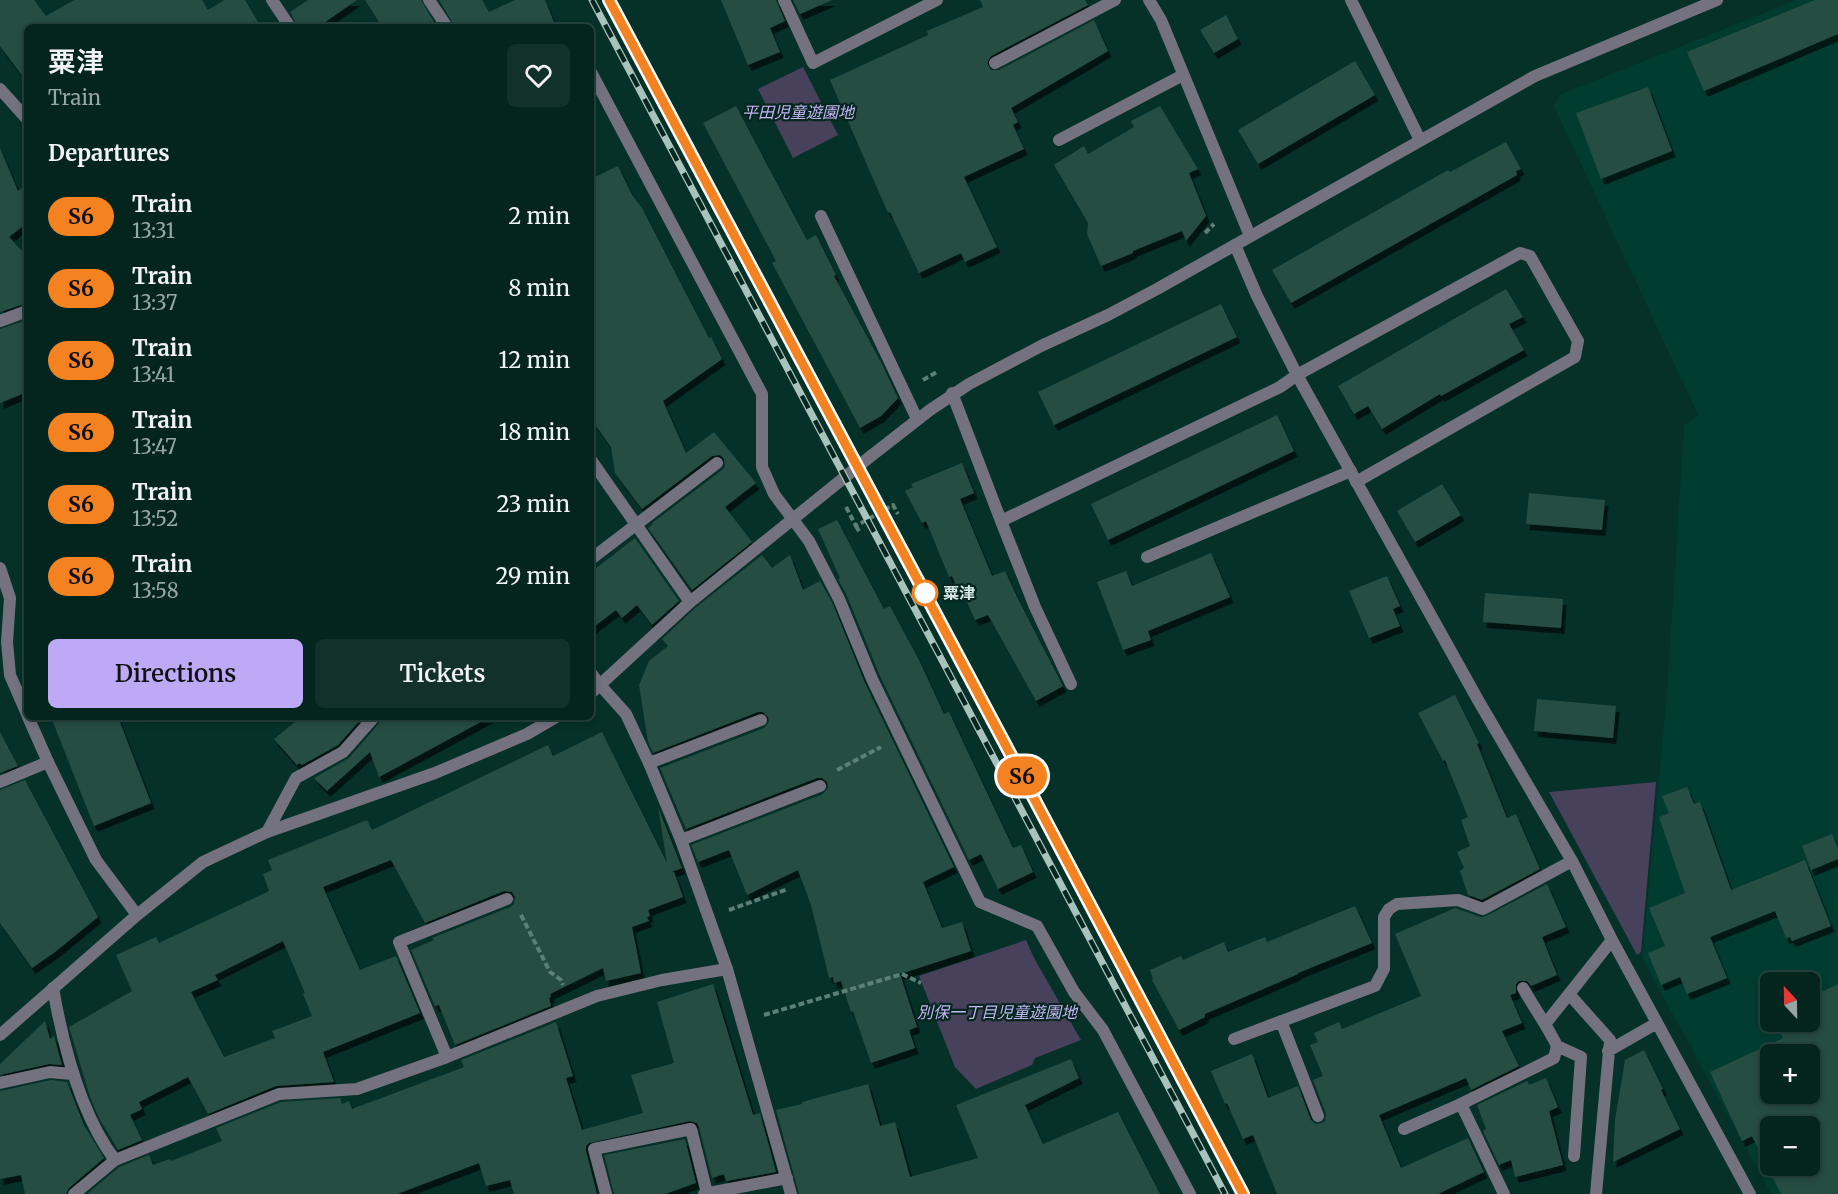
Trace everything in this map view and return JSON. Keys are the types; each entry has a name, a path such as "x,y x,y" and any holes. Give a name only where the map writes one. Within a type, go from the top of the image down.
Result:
{"street":[{"path":"272,0 288,24"},
{"path":"429,0 445,24"},
{"path":"784,0 813,63 937,0"},
{"path":"995,63 1115,0"},
{"path":"1149,0 1161,20 1250,236"},
{"path":"1351,0 1420,140"},
{"path":"791,1194 727,969 681,840 626,714 596,689 690,602 952,393 1108,315 1535,76 1717,0"},
{"path":"1059,140 1183,75"},
{"path":"594,78 762,394 762,467 774,494 809,542 839,599 872,679 980,902 1037,926 1074,992 1103,1030 1190,1194"},
{"path":"0,89 24,116"},
{"path":"821,216 917,419"},
{"path":"1235,245 1257,296 1297,375 1478,700 1572,861 1612,940 1750,1194"},
{"path":"1001,521 1280,387 1297,375 1520,253 1530,256 1578,341 1575,357 1353,477 1147,557"},
{"path":"0,321 24,312"},
{"path":"952,393 1035,607 1071,684"},
{"path":"594,557 717,463"},
{"path":"594,464 690,602"},
{"path":"0,568 10,598 7,642 10,675 24,707"},
{"path":"30,720 96,860 137,915"},
{"path":"267,832 296,778 343,752 371,720"},
{"path":"0,1035 137,915 203,862 267,832 435,773 527,734 551,720"},
{"path":"649,763 761,720"},
{"path":"0,782 48,762"},
{"path":"681,840 820,786"},
{"path":"1234,1039 1375,986 1384,969 1384,917 1389,909 1397,904 1458,900 1483,909 1572,861"},
{"path":"447,1057 399,942 507,899"},
{"path":"1546,1023 1612,940"},
{"path":"74,1194 115,1160 279,1094 357,1089 447,1057 597,996 662,980 727,969"},
{"path":"53,988 58,1019 72,1074 102,1143 115,1160"},
{"path":"1404,1128 1461,1104 1554,1058 1557,1046 1546,1023 1539,1016 1523,988"},
{"path":"1569,994 1610,1040 1596,1194"},
{"path":"1281,1021 1318,1116"},
{"path":"1608,1051 1657,1023"},
{"path":"1557,1046 1581,1057 1574,1156"},
{"path":"0,1083 50,1072 72,1074"},
{"path":"1461,1104 1504,1194"},
{"path":"606,1194 594,1149 691,1129 706,1194 788,1178"}],"path":[{"path":"844,503 860,532"},
{"path":"856,526 893,505 898,514"},
{"path":"820,786 833,772 901,737"},
{"path":"708,917 788,889"},
{"path":"507,899 521,915 550,972 561,980 571,1007"},
{"path":"743,1021 902,974 921,983"}],"shaded area":[{"path":"1796,0 1838,0 1838,1194 1771,1194 1761,1176 1820,1176 1820,1116 1760,1116 1760,1174 1642,958 1667,693 1684,425 1698,415 1554,106 1559,95"}],"green space":[{"name":"平田児童遊園地","path":"803,67 838,135 793,158 758,89"},
{"path":"1656,782 1641,952 1637,955 1549,792"},
{"name":"別保一丁目児童遊園地","path":"1026,940 1081,1040 1035,1058 1032,1065 976,1089 955,1067 919,976"}],"building":[{"path":"0,0 34,0 46,16 74,0 202,0 208,10 224,0 245,0 259,24 24,24 24,78 0,46"},
{"path":"308,0 357,0 322,24 296,24 290,12"},
{"path":"365,0 421,0 435,24 380,24"},
{"path":"439,0 482,0 489,12 515,0 545,0 555,24 453,24"},
{"path":"721,0 776,0 785,21 770,28 780,52 748,65"},
{"path":"793,0 832,0 800,14"},
{"path":"980,0 1085,0 1088,5 991,56 987,63 991,70 999,70 1094,20 1108,51 1011,108 1018,122 1013,125 1024,149 964,177 997,247 965,262 961,253 919,273 890,212 888,213 830,80 928,35 927,31 983,7"},
{"path":"1815,0 1838,0 1838,34 1704,91 1687,52"},
{"path":"1226,15 1238,39 1214,53 1200,30"},
{"path":"1355,61 1375,95 1258,164 1238,130"},
{"path":"1648,87 1672,151 1601,179 1576,113"},
{"path":"736,106 807,240 816,235 836,275 834,276 898,398 881,416 860,428 772,263 776,261 703,123"},
{"path":"1160,106 1198,169 1189,173 1206,216 1186,241 1182,231 1101,266 1087,234 1088,223 1054,165 1084,146 1088,154 1134,127 1131,121"},
{"path":"1506,142 1521,169 1516,171 1517,175 1291,303 1272,270 1448,170 1450,172"},
{"path":"0,148 18,191 24,186 24,225 9,237 24,253 24,304 0,312"},
{"path":"618,166 722,359 663,401 686,453 714,432 756,483 725,507 752,542 692,590 648,528 722,470 725,466 724,459 720,455 712,456 642,509 615,473 611,447 594,423 594,178"},
{"path":"1506,289 1523,317 1509,324 1524,350 1441,396 1440,394 1382,429 1368,406 1354,414 1338,386"},
{"path":"1221,304 1237,337 1054,425 1038,392"},
{"path":"24,321 24,393 0,403 0,329"},
{"path":"1277,415 1294,451 1108,540 1091,504"},
{"path":"962,463 974,493 960,499 992,576 1005,571 1063,686 1036,701 988,615 975,620 963,593 960,594 952,576 949,577 926,521 922,523 905,491 913,487 911,484"},
{"path":"1442,484 1461,515 1415,542 1397,511"},
{"path":"1529,493 1605,500 1602,530 1526,524"},
{"path":"837,520 884,609 890,606 944,714 949,712 1013,848 1021,845 1033,872 998,889 981,854 969,860 880,676 818,529"},
{"path":"635,538 679,601 652,625 637,605 622,618 616,610 594,627 594,570"},
{"path":"1211,553 1230,597 1148,631 1151,640 1123,650 1097,582 1126,571 1132,586"},
{"path":"762,555 772,568 790,555 803,590 820,581 832,602 865,683 954,867 923,882 942,928 962,922 971,951 900,974 917,1027 909,1030 915,1048 871,1063 841,981 834,983 833,977 829,978 811,905 798,870 747,895 729,850 698,862 691,845 823,794 828,788 827,782 822,778 817,778 686,829 660,768 764,728 769,722 768,717 763,712 758,712 653,753 648,742 639,685 649,661 668,646 662,639 695,608"},
{"path":"1387,576 1400,606 1393,609 1400,626 1369,638 1349,591"},
{"path":"1485,593 1563,599 1561,628 1483,622"},
{"path":"1455,695 1479,743 1477,744 1507,818 1516,814 1540,869 1482,900 1468,895 1460,871 1464,868 1457,852 1470,846 1461,820 1468,817 1445,760 1443,761 1418,713"},
{"path":"1537,699 1616,706 1613,738 1534,731"},
{"path":"52,720 119,720 151,803 94,826"},
{"path":"297,720 360,720 338,745 302,765 299,763 297,765 274,739"},
{"path":"381,720 484,720 379,777 370,752 327,791 314,778 349,758"},
{"path":"0,732 18,766 0,773"},
{"path":"602,732 667,863 658,807 682,868 671,872 674,872 683,897 648,910 649,921 632,927 641,973 606,981 603,968 550,994 551,1006 455,1045 439,1005 435,1006 411,950 434,940 432,938 510,907 514,904 515,897 512,892 504,891 425,923 391,860 323,887 360,970 396,956 420,1013 323,1052 334,1082 276,1086 208,1114 188,1077 139,1102 142,1109 130,1115 142,1140 118,1150 99,1118 90,1097 69,1027 132,991 116,955 156,937 159,943 269,891 263,874 272,870 268,860 367,820 372,830 548,745 553,756","holes":["283,941 305,993 303,994 312,1016 272,1031 275,1038 224,1057 191,992 218,980 215,975"]},
{"path":"25,780 98,917 32,968 0,923 0,790"},
{"path":"1687,787 1694,804 1700,802 1731,890 1805,860 1831,926 1792,941 1790,937 1786,938 1775,911 1710,937 1727,978 1687,994 1680,977 1661,985 1648,953 1665,946 1649,908 1685,893 1659,817 1669,813 1662,796"},
{"path":"1832,834 1838,848 1838,859 1811,870 1802,846"},
{"path":"1547,884 1566,927 1542,937 1557,975 1531,986 1527,981 1519,981 1516,984 1516,993 1510,995 1522,1023 1502,1031 1519,1066 1471,1090 1466,1078 1379,1115 1401,1168 1468,1138 1484,1172 1438,1194 1277,1194 1253,1135 1243,1139 1211,1071 1252,1054 1268,1098 1298,1086 1311,1120 1316,1124 1322,1123 1325,1121 1326,1114 1313,1080 1323,1076 1310,1045 1318,1042 1314,1033 1339,1022 1342,1029 1421,996 1395,934 1455,908 1481,917 1486,916"},
{"path":"1355,906 1372,943 1205,1014 1205,1017 1179,1030 1152,980 1150,970 1181,956 1183,960 1224,942 1228,952 1265,937 1267,942"},
{"path":"713,984 753,1115 760,1113 776,1172 726,1181 724,1174 712,1178 699,1127 697,1123 690,1121 589,1143 586,1151 597,1194 514,1194 510,1180 486,1186 479,1163 397,1194 87,1194 119,1167 149,1155 153,1165 170,1159 171,1161 222,1141 216,1128 281,1102 340,1098 342,1104 349,1101 352,1109 464,1067 461,1060 556,1022 573,1076 566,1078 582,1130 643,1113 631,1075 674,1063 657,1002"},
{"path":"1838,984 1838,1194 1781,1194 1772,1176 1820,1176 1820,1116 1760,1116 1760,1152 1752,1136 1742,1141 1710,1072 1760,1049 1760,1104 1820,1104 1820,1044 1770,1044 1783,1038 1780,1032 1820,1032 1820,993"},
{"path":"45,1021 50,1039 54,1036 62,1065 49,1064 0,1075 0,1064"},
{"path":"1644,1050 1680,1129 1613,1162 1615,1120 1625,1060"},
{"path":"1071,1059 1079,1078 1025,1105 1043,1144 1118,1112 1160,1194 799,1194 776,1110 868,1084 880,1126 895,1122 910,1177 978,1158 956,1105"},
{"path":"1546,1078 1558,1107 1549,1111 1563,1165 1515,1177 1511,1160 1499,1165 1483,1131 1486,1129 1477,1105 1527,1081 1529,1085"},
{"path":"51,1080 67,1082 84,1125 104,1158 69,1188 66,1194 25,1194 21,1175 0,1179 0,1091"},
{"path":"685,1139 696,1183 665,1194 614,1194 604,1155"}],"railway":[{"path":"592,0 1225,1194"},
{"path":"609,0 1243,1194"}],"train":[{"name":"S6","path":"609,0 1243,1194"}],"place":[{"name":"粟津","path":"925,593"}]}
